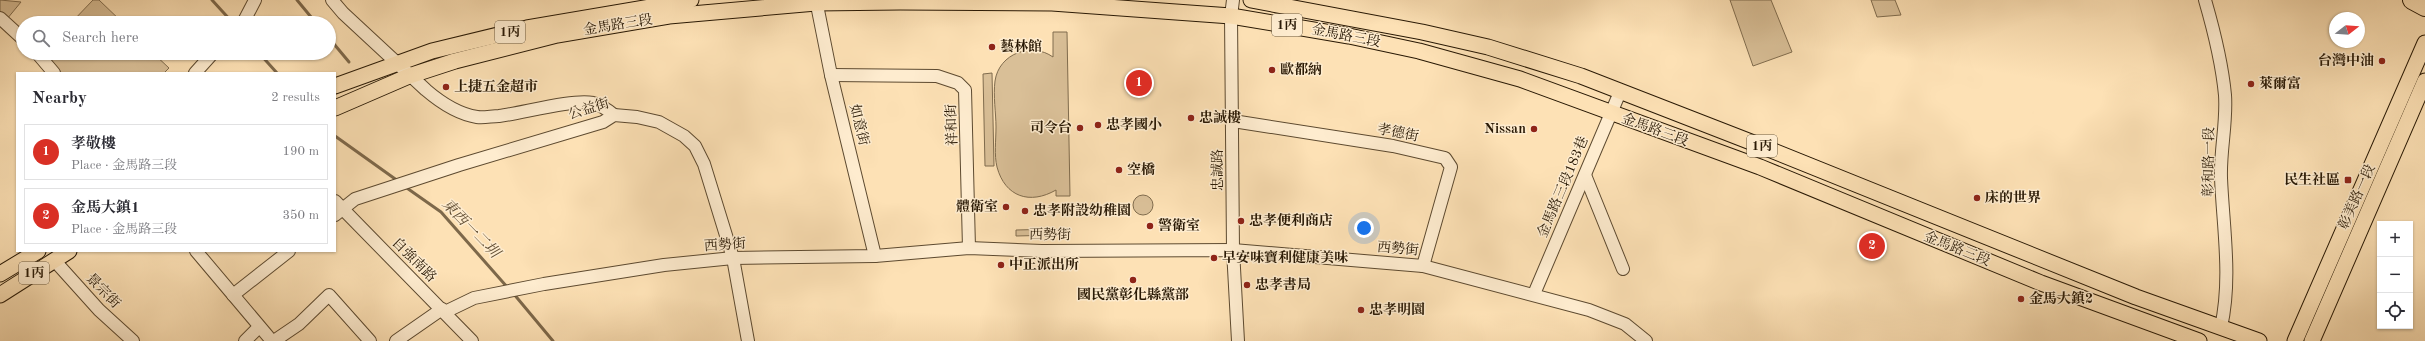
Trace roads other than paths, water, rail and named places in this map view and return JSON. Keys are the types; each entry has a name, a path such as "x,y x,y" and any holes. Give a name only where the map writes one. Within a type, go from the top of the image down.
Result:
{"highway":[{"path":"2412,0 2425,7"}],"main road":[{"name":"金馬路三段","path":"336,108 409,76 455,61 691,0"},
{"name":"金馬路三段","path":"1251,0 1422,32 1488,47 1580,76 1763,147 2129,294 2259,341"},
{"name":"金馬路三段","path":"336,86 396,62 527,28 640,14 669,16 816,2 900,1 1052,3 1231,16 1349,36 1419,51 1520,79 1611,114 1760,167 2042,283 2199,341"},
{"name":"彰美路一段","path":"2295,341 2423,51"},
{"name":"彰美路一段","path":"2312,341 2425,81"},
{"name":"1丙","path":"0,274 36,252"},
{"name":"1丙","path":"0,295 67,252"}],"street":[{"path":"247,16 255,0"},
{"path":"332,0 343,13 409,76 437,100 461,112 478,118 534,111 576,103 592,103 605,108 614,115"},
{"name":"忠誠路","path":"1233,0 1231,16 1233,250 1238,341"},
{"name":"彰和路一段","path":"2205,0 2215,34 2225,95 2221,170 2226,242 2226,303 2221,327"},
{"name":"如意街","path":"816,2 831,75 875,256"},
{"path":"0,18 16,33"},
{"path":"43,60 53,72"},
{"path":"196,72 207,60"},
{"name":"祥和街","path":"831,75 937,76 958,84 965,90 969,248"},
{"name":"金馬路三段183巷","path":"1534,294 1620,92"},
{"name":"公益街","path":"337,208 355,199 466,162 603,122 614,115 638,117 658,122 684,136 695,146 704,164 734,258 748,341"},
{"name":"孝德街","path":"1233,121 1393,146 1445,158 1451,167 1423,266"},
{"path":"1584,175 1622,269"},
{"name":"自強南路","path":"337,208 444,311 472,341"},
{"name":"西勢街","path":"396,341 444,311 474,298 544,284 657,266 734,258 875,256 969,248 1042,251 1233,250 1423,266 1534,294 1589,310 1625,324 1646,341"},
{"path":"197,252 259,327 273,341 299,324 329,295 370,341"},
{"path":"233,295 288,252"},
{"name":"景宗街","path":"54,260 99,310 133,341"},
{"path":"246,341 259,327"}],"waterway":[{"name":"東西一二圳","path":"212,0 227,16"},
{"path":"297,0 310,16"},
{"path":"336,46 349,62"},
{"name":"東西一二圳","path":"265,60 276,72"},
{"name":"東西一二圳","path":"336,137 398,181"},
{"name":"東西一二圳","path":"404,186 441,212 508,288"},
{"name":"東西一二圳","path":"513,293 553,341"}],"place":[{"name":"藝林館","path":"992,47"},
{"name":"台灣中油","path":"2382,61"},
{"name":"歐都納","path":"1272,70"},
{"name":"孝敬樓","path":"1139,83"},
{"name":"萊爾富","path":"2251,84"},
{"name":"上捷五金超市","path":"446,87"},
{"name":"忠誠樓","path":"1191,118"},
{"name":"忠孝國小","path":"1098,125"},
{"name":"司令台","path":"1080,128"},
{"name":"Nissan","path":"1534,129"},
{"name":"空橋","path":"1119,170"},
{"name":"民生社區","path":"2348,180"},
{"name":"床的世界","path":"1977,198"},
{"name":"體衛室","path":"1006,207"},
{"name":"忠孝附設幼稚園","path":"1025,211"},
{"name":"忠孝便利商店","path":"1241,221"},
{"name":"警衛室","path":"1150,226"},
{"name":"金馬大鎮1","path":"1872,246"},
{"name":"早安味寶利健康美味","path":"1214,258"},
{"name":"中正派出所","path":"1001,265"},
{"name":"國民黨彰化縣黨部","path":"1133,280"},
{"name":"忠孝書局","path":"1247,285"},
{"name":"金馬大鎮2","path":"2021,299"},
{"name":"忠孝明園","path":"1361,310"}]}
